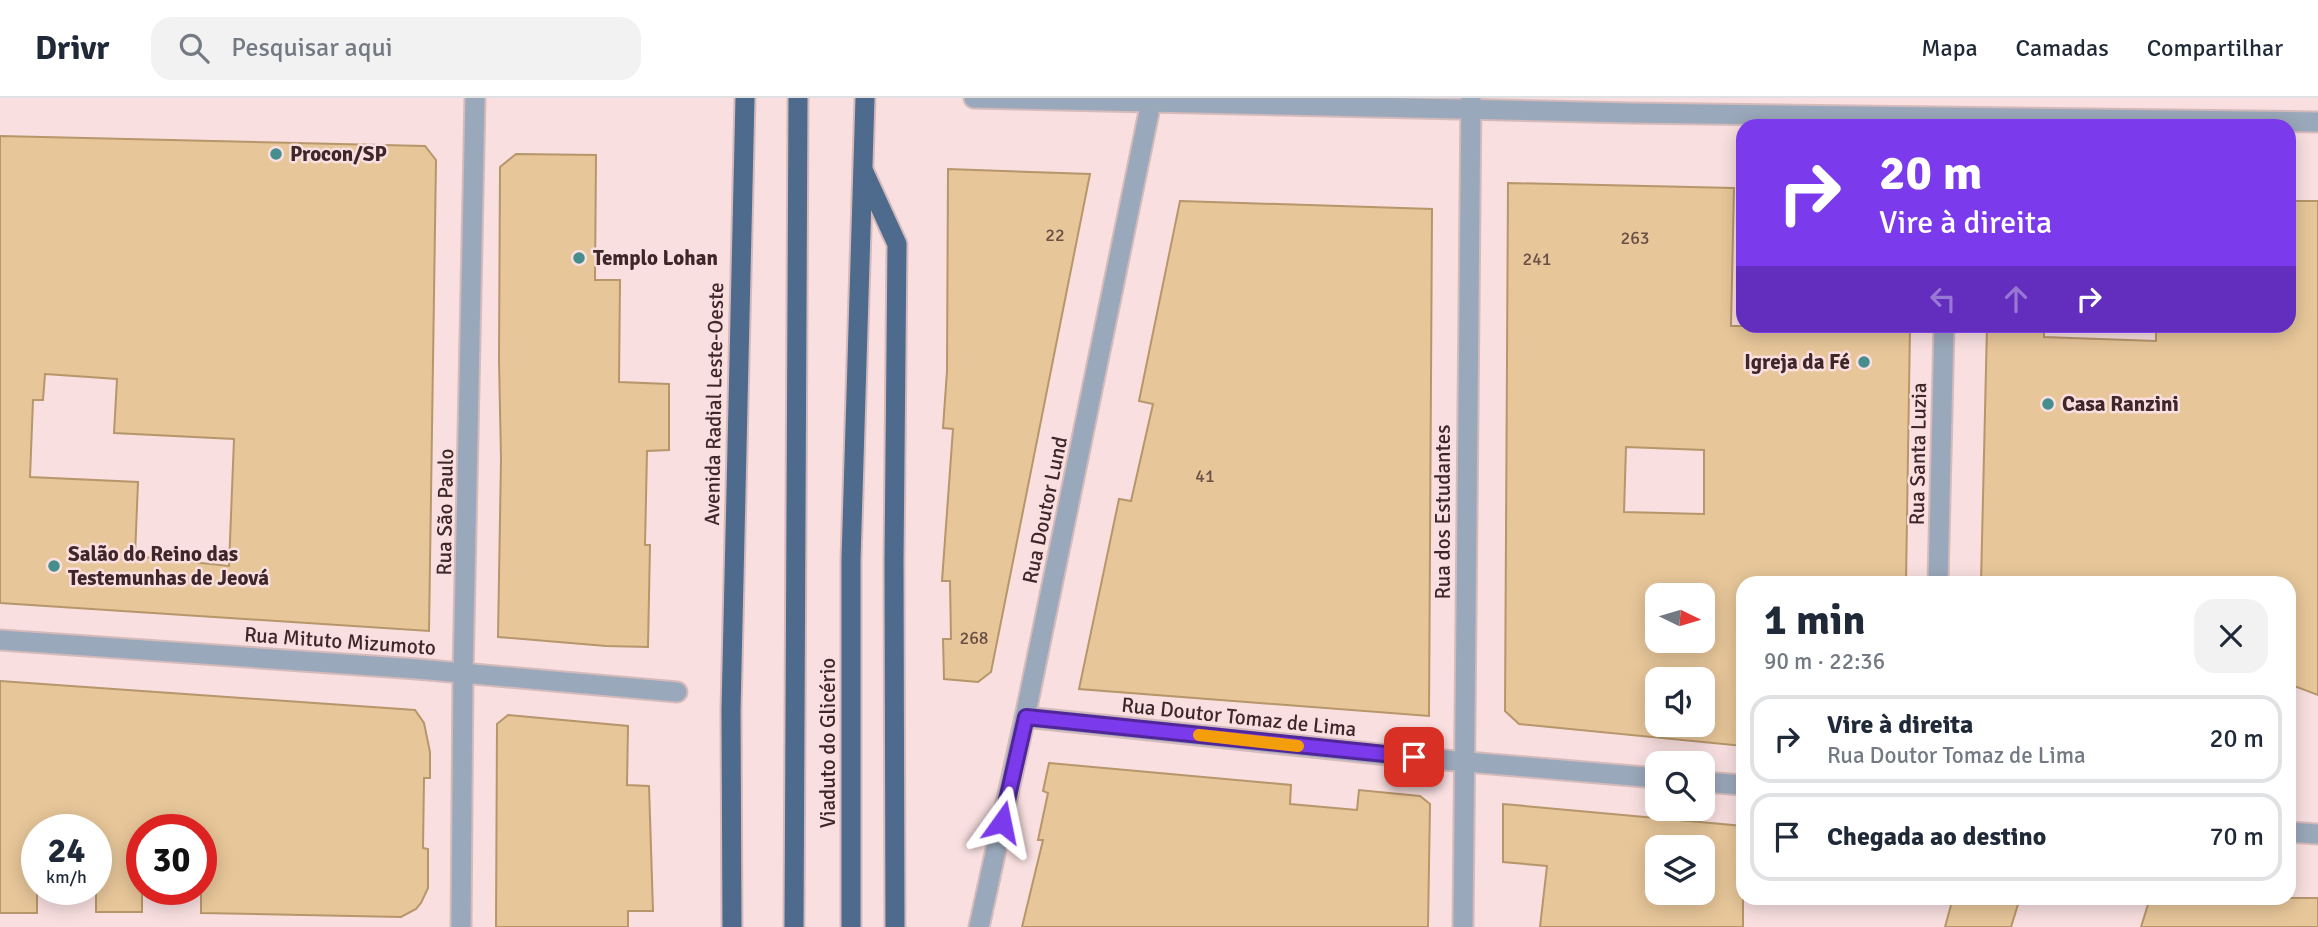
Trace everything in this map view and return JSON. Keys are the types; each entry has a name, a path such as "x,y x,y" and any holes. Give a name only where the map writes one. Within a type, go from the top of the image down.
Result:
{"highway":[{"name":"Avenida Radial Leste-Oeste","path":"733,927 731,710 745,98"},
{"path":"794,927 798,98"},
{"path":"865,98 863,168 897,244 895,927"},
{"name":"Viaduto do Glicério","path":"851,927 851,559 863,168"}],"street":[{"name":"Rua São Paulo","path":"461,927 463,673 475,98"},
{"path":"974,98 1151,102 1470,103 1896,119"},
{"name":"Rua Doutor Lund","path":"979,927 1026,717 1151,102"},
{"name":"Rua dos Estudantes","path":"1463,927 1470,103"},
{"path":"2296,122 2318,122"},
{"name":"Rua Santa Luzia","path":"1938,576 1944,333"},
{"name":"Rua Mituto Mizumoto","path":"0,640 463,673 677,692"},
{"name":"Rua Doutor Tomaz de Lima","path":"1026,717 1464,762 1645,777"},
{"path":"1715,783 1736,784"},
{"path":"2296,832 2318,834"}],"building":[{"path":"0,136 425,146 436,160 429,631 0,603","holes":["45,374 117,379 114,433 234,439 229,566 135,556 138,482 30,477 33,400 43,400"]},
{"path":"516,154 596,155 595,280 620,280 619,382 669,384 669,450 647,451 645,545 650,545 648,647 498,637 501,459 500,167"},
{"path":"948,169 1090,174 991,672 978,682 944,679 943,639 951,639 950,581 942,581 953,429 943,428 947,371"},
{"path":"1508,183 1734,188 1731,326 1736,326 1736,333 1910,333 1906,576 1736,576 1736,745 1651,737 1715,737 1715,667 1645,667 1645,736 1519,724 1505,711","holes":["1626,447 1704,450 1704,514 1624,512"]},
{"path":"1180,201 1432,209 1429,716 1079,689 1119,499 1131,501 1153,404 1139,401"},
{"path":"2296,201 2318,201 2318,695 2296,687 2296,576 1981,576 1987,333 2044,333 2044,337 2156,341 2156,333 2296,333"},
{"path":"0,681 415,710 424,723 430,752 430,778 424,778 423,848 428,849 428,888 416,909 401,917 201,913 201,905 217,905 217,814 126,814 126,905 142,905 142,912 96,912 96,905 112,905 112,814 21,814 21,905 37,905 37,913 0,913"},
{"path":"508,715 628,726 627,785 649,786 653,911 628,911 628,927 496,927 497,724"},
{"path":"1049,763 1291,785 1290,804 1357,810 1359,790 1420,796 1430,804 1428,927 1022,927 1043,840 1038,840 1048,793 1043,791"},
{"path":"1503,804 1645,817 1645,821 1736,825 1736,905 1743,905 1743,927 1540,927 1547,866 1503,862"},
{"path":"2296,898 2318,898 2318,927 2141,927 2148,905 2296,905"},
{"path":"1951,905 2018,905 2011,927 1945,927"}],"slow traffic":[{"path":"1199,735 1298,746"}],"place":[{"name":"Procon/SP","path":"276,154"},
{"name":"Templo Lohan","path":"579,258"},
{"name":"Igreja da Fé","path":"1864,362"},
{"name":"Casa Ranzini","path":"2048,404"},
{"name":"Salão do Reino das Testemunhas de Jeová","path":"54,566"}],"route":[{"path":"1002,822 1026,717 1414,757"}]}
